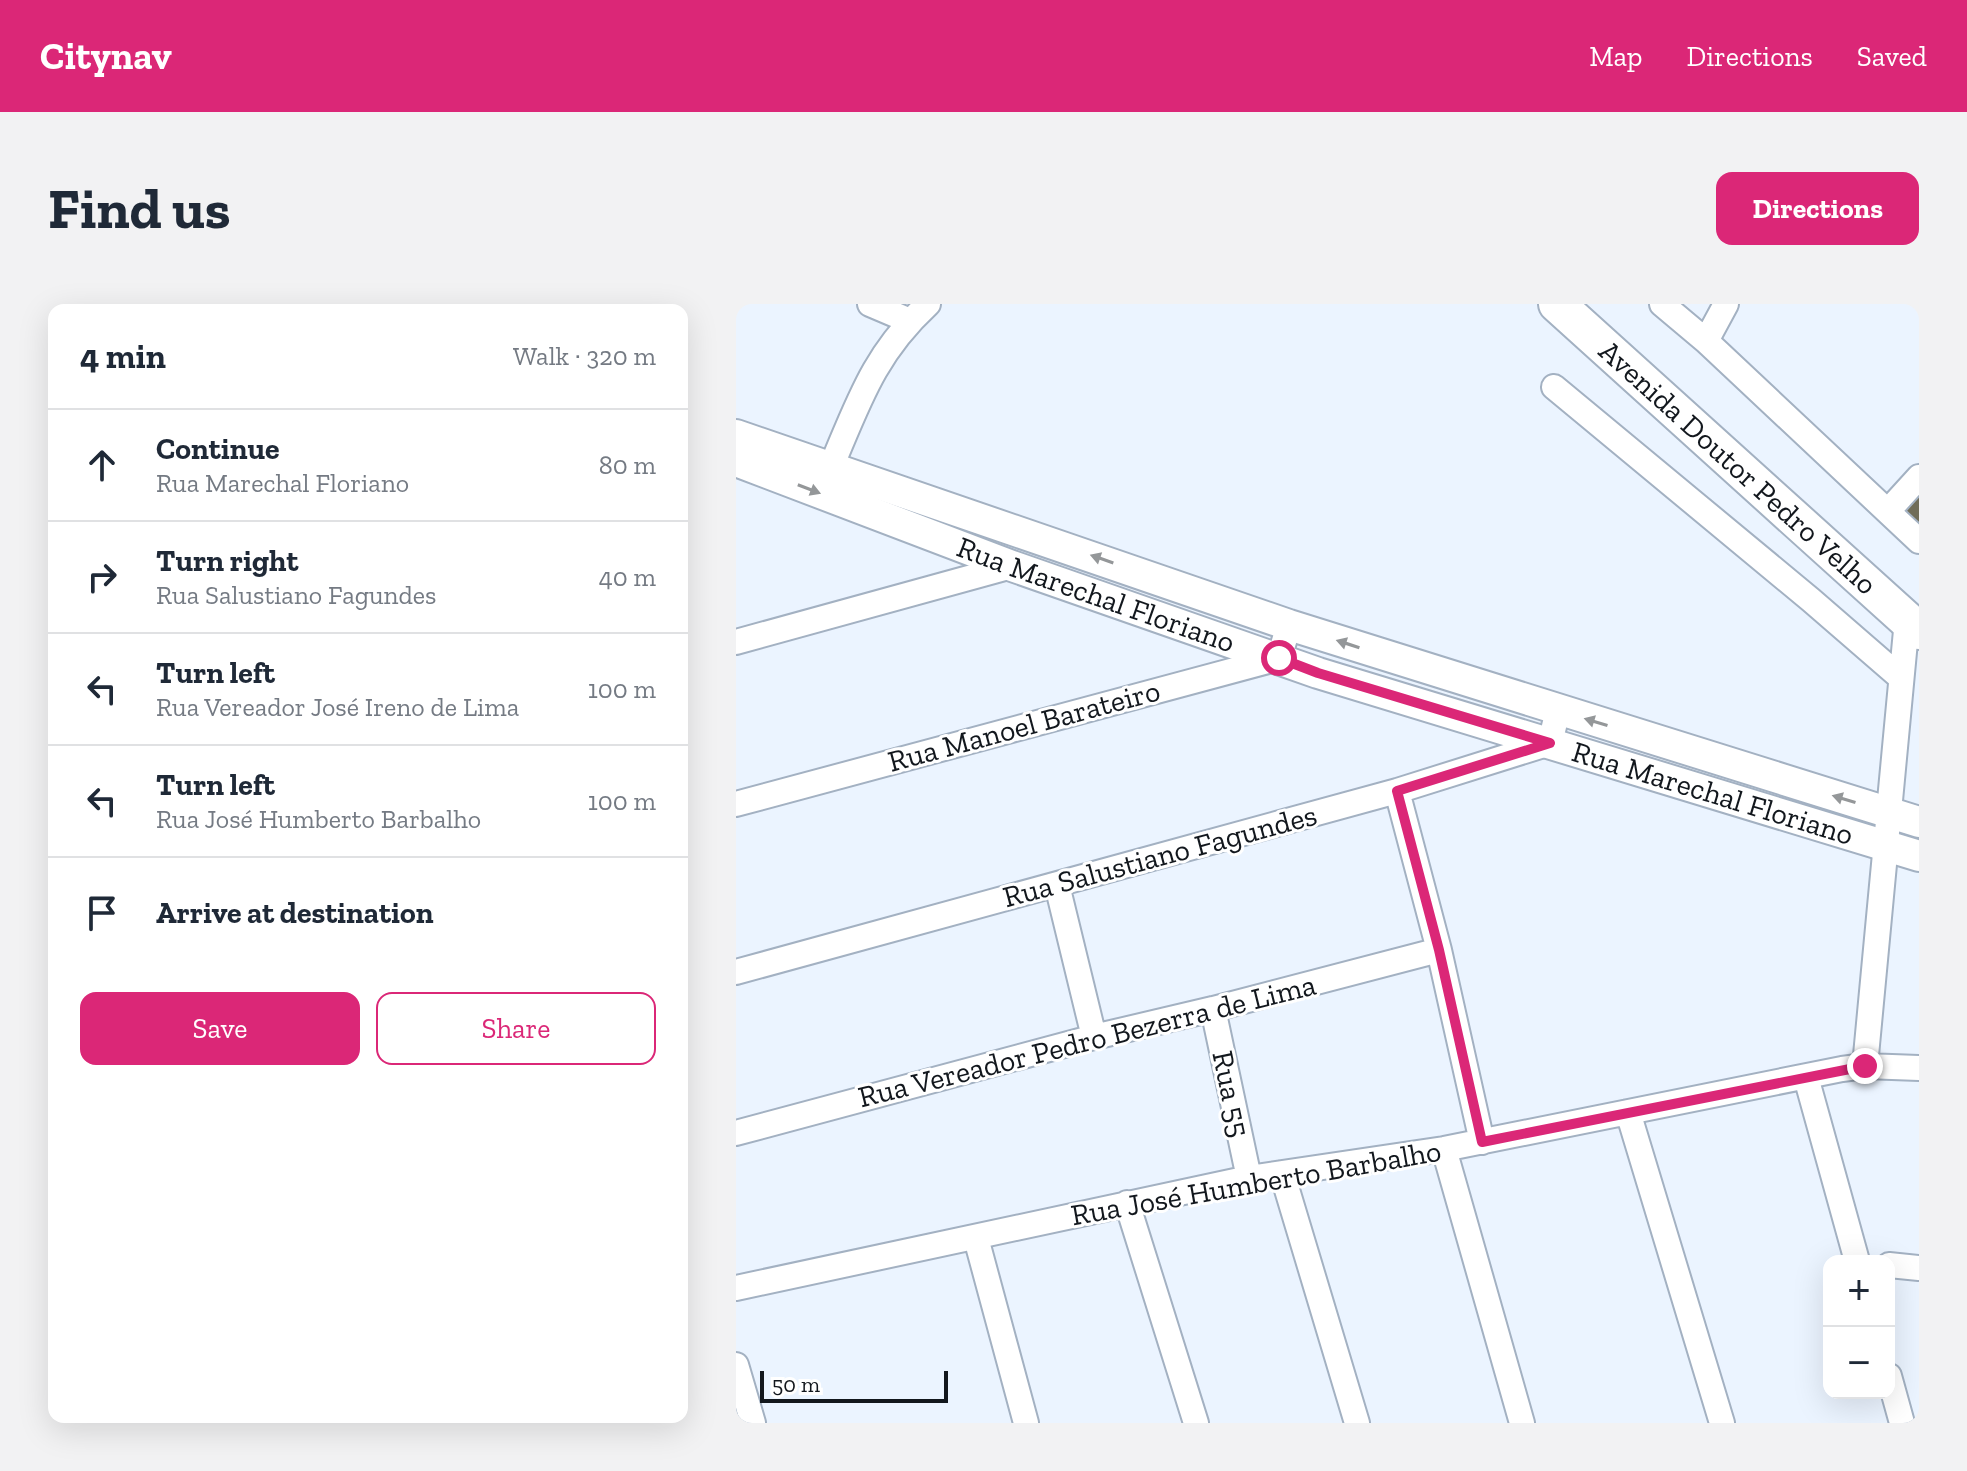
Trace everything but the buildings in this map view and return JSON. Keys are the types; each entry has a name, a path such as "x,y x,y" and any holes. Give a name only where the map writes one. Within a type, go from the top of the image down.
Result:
{"main road":[{"name":"Avenida Doutor Pedro Velho","path":"1557,304 1913,626"}],"street":[{"path":"831,467 869,376 919,312 870,304"},
{"path":"1662,304 1706,341 1919,541"},
{"path":"1706,341 1726,304"},
{"path":"1554,387 1901,678"},
{"name":"Rua Marechal Floriano","path":"736,435 1289,625 1919,822"},
{"name":"Rua Marechal Floriano","path":"736,461 1012,566 1318,673 1919,856"},
{"path":"1888,511 1919,477"},
{"path":"1049,579 1059,545"},
{"path":"736,642 1012,566"},
{"path":"1279,658 1289,625"},
{"path":"1865,1066 1901,678 1913,626"},
{"name":"Rua Manoel Barateiro","path":"736,804 1279,658"},
{"path":"1550,743 1558,710"},
{"name":"Rua Salustiano Fagundes","path":"736,972 1397,791 1550,743"},
{"path":"1397,791 1439,950 1482,1142"},
{"path":"1057,885 1094,1037"},
{"name":"Rua Vereador Pedro Bezerra de Lima","path":"736,1133 1094,1037 1439,950"},
{"name":"Rua 55","path":"1213,1009 1249,1178"},
{"name":"Rua José Humberto Barbalho","path":"736,1288 1249,1178 1444,1149 1865,1066 1919,1068"},
{"path":"1806,1077 1855,1255"},
{"path":"1628,1112 1722,1423"},
{"path":"1444,1149 1522,1423"},
{"path":"1282,1173 1357,1423"},
{"path":"1127,1203 1196,1423"},
{"path":"976,1238 1026,1423"},
{"path":"1895,1266 1919,1268"},
{"path":"736,1365 753,1423"},
{"path":"1895,1398 1902,1423"}],"route":[{"path":"1279,658 1318,673 1550,743 1397,791 1439,950 1482,1142 1865,1066"}]}
